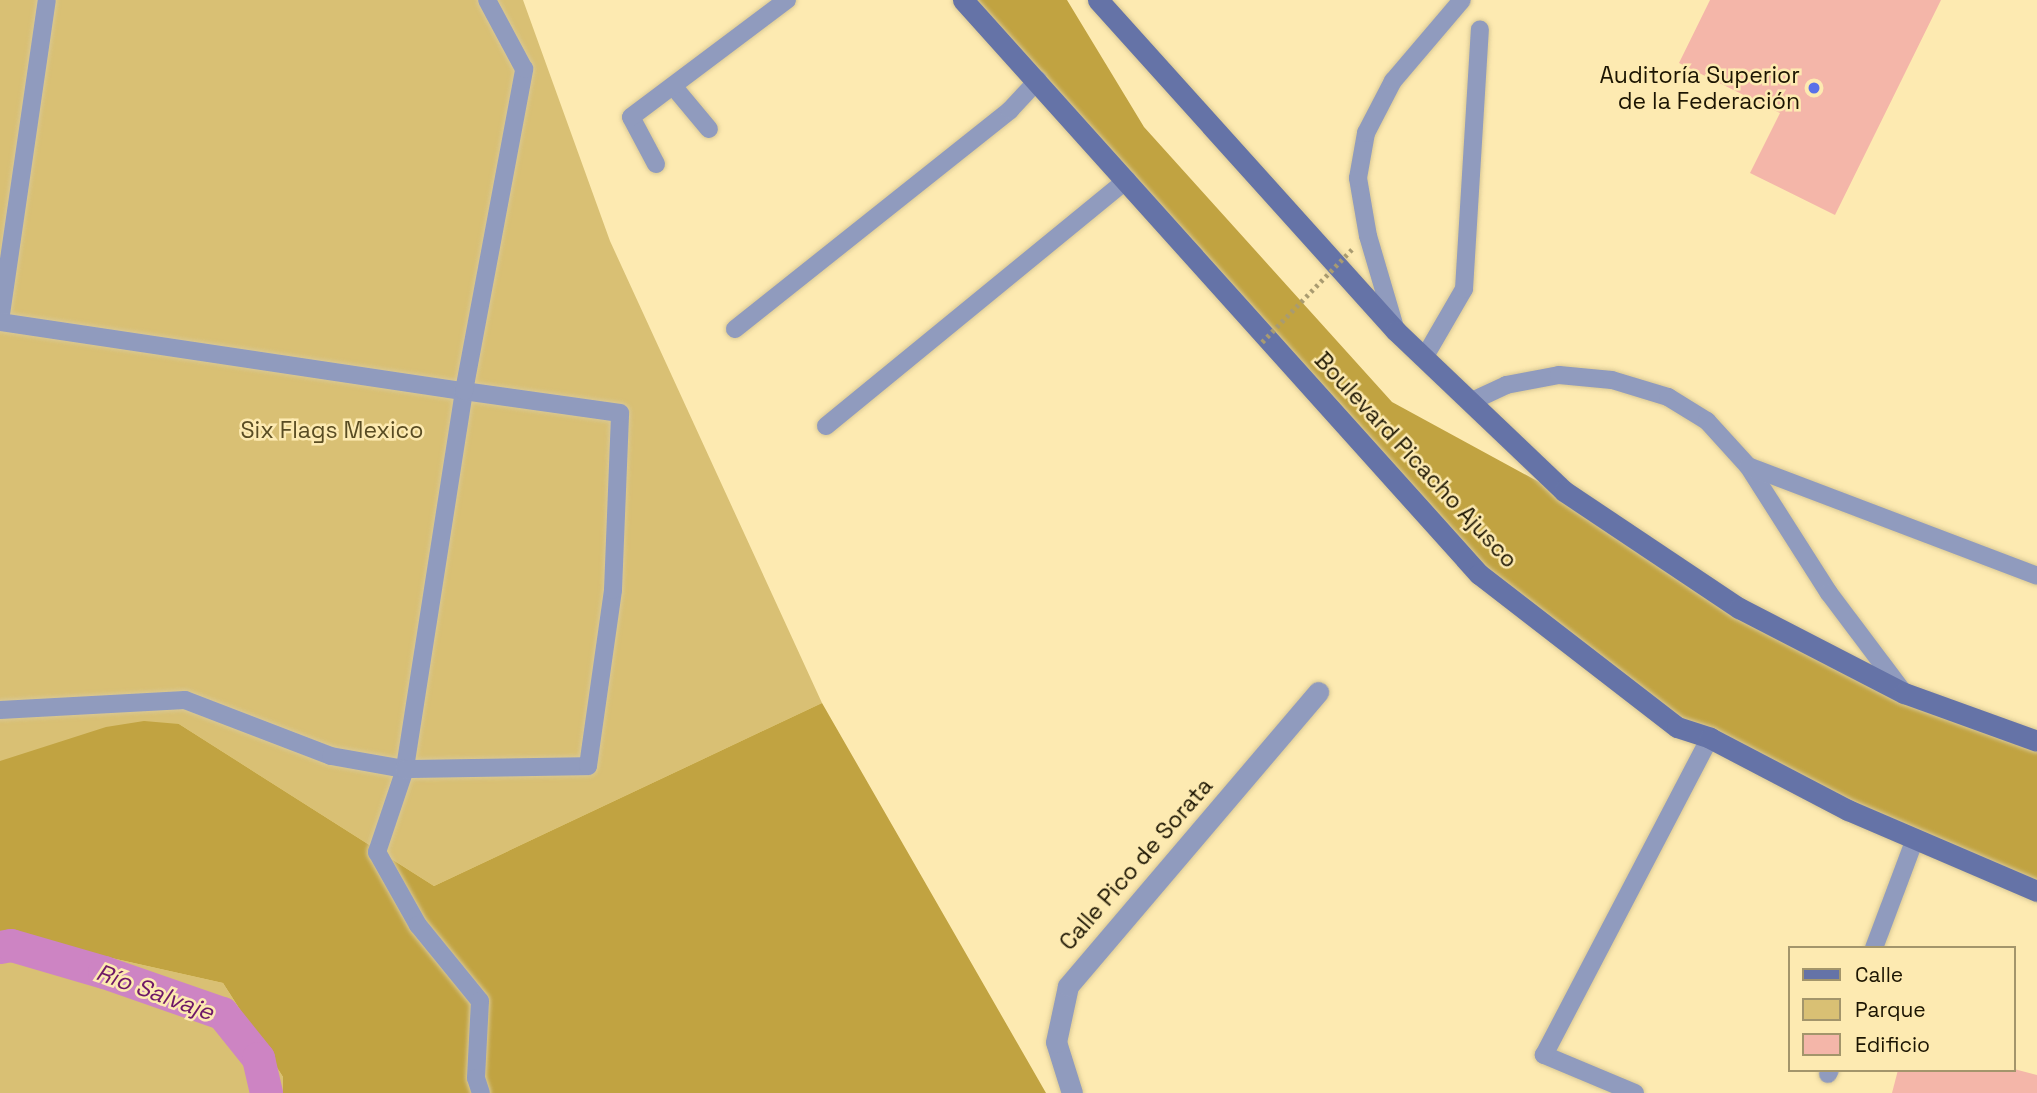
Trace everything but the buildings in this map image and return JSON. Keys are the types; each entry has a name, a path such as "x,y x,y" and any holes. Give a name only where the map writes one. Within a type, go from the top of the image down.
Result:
{"main road":[{"name":"Boulevard Picacho Ajusco","path":"962,0 1038,80 1479,574 1677,727 1710,738 1915,839 2037,891"},
{"path":"1098,0 1396,331 1564,491 1739,608 1904,693 2037,741"}],"street":[{"name":"Calle Pico de Sorata","path":"1072,1093 1056,1042 1068,986 1318,692"}],"lane":[{"path":"0,710 185,700 331,755 405,769 588,766 613,590 620,413 0,321 47,0"},
{"path":"481,1093 476,1078 480,1001 418,925 377,852 405,769 464,391 524,69 487,0"},
{"path":"656,164 631,117 787,0"},
{"path":"1396,331 1368,236 1358,178 1366,133 1393,81 1462,0"},
{"path":"1424,358 1464,289 1480,29"},
{"path":"735,329 1010,110 1038,80"},
{"path":"673,86 709,129"},
{"path":"826,426 1127,180"},
{"path":"1470,402 1506,385 1559,375 1612,380 1668,397 1707,421 1748,466 1829,593 1904,693"},
{"path":"1748,466 2037,576"},
{"path":"1635,1093 1544,1055 1710,738"},
{"path":"1875,946 1915,839"}],"path":[{"path":"1262,342 1354,247"}],"green space":[{"name":"Six Flags Mexico","path":"0,0 523,0 610,241 822,703 434,886 179,724 0,763"},
{"path":"0,933 223,983 283,1077 283,1093 0,1093"}],"shaded area":[{"path":"971,0 1067,0 1144,127 1392,402 1561,494 1739,610 2037,743 2037,883 1849,807 1680,723 1483,572"},
{"path":"822,703 1046,1093 283,1093 283,1077 223,983 0,933 0,761 106,727 144,721 179,724 434,886"}],"waterway":[{"name":"Río Salvaje","path":"0,947 11,945 104,972 222,1013 258,1058 266,1093"}],"place":[{"name":"Auditoría Superior de la Federación","path":"1814,88"}]}
